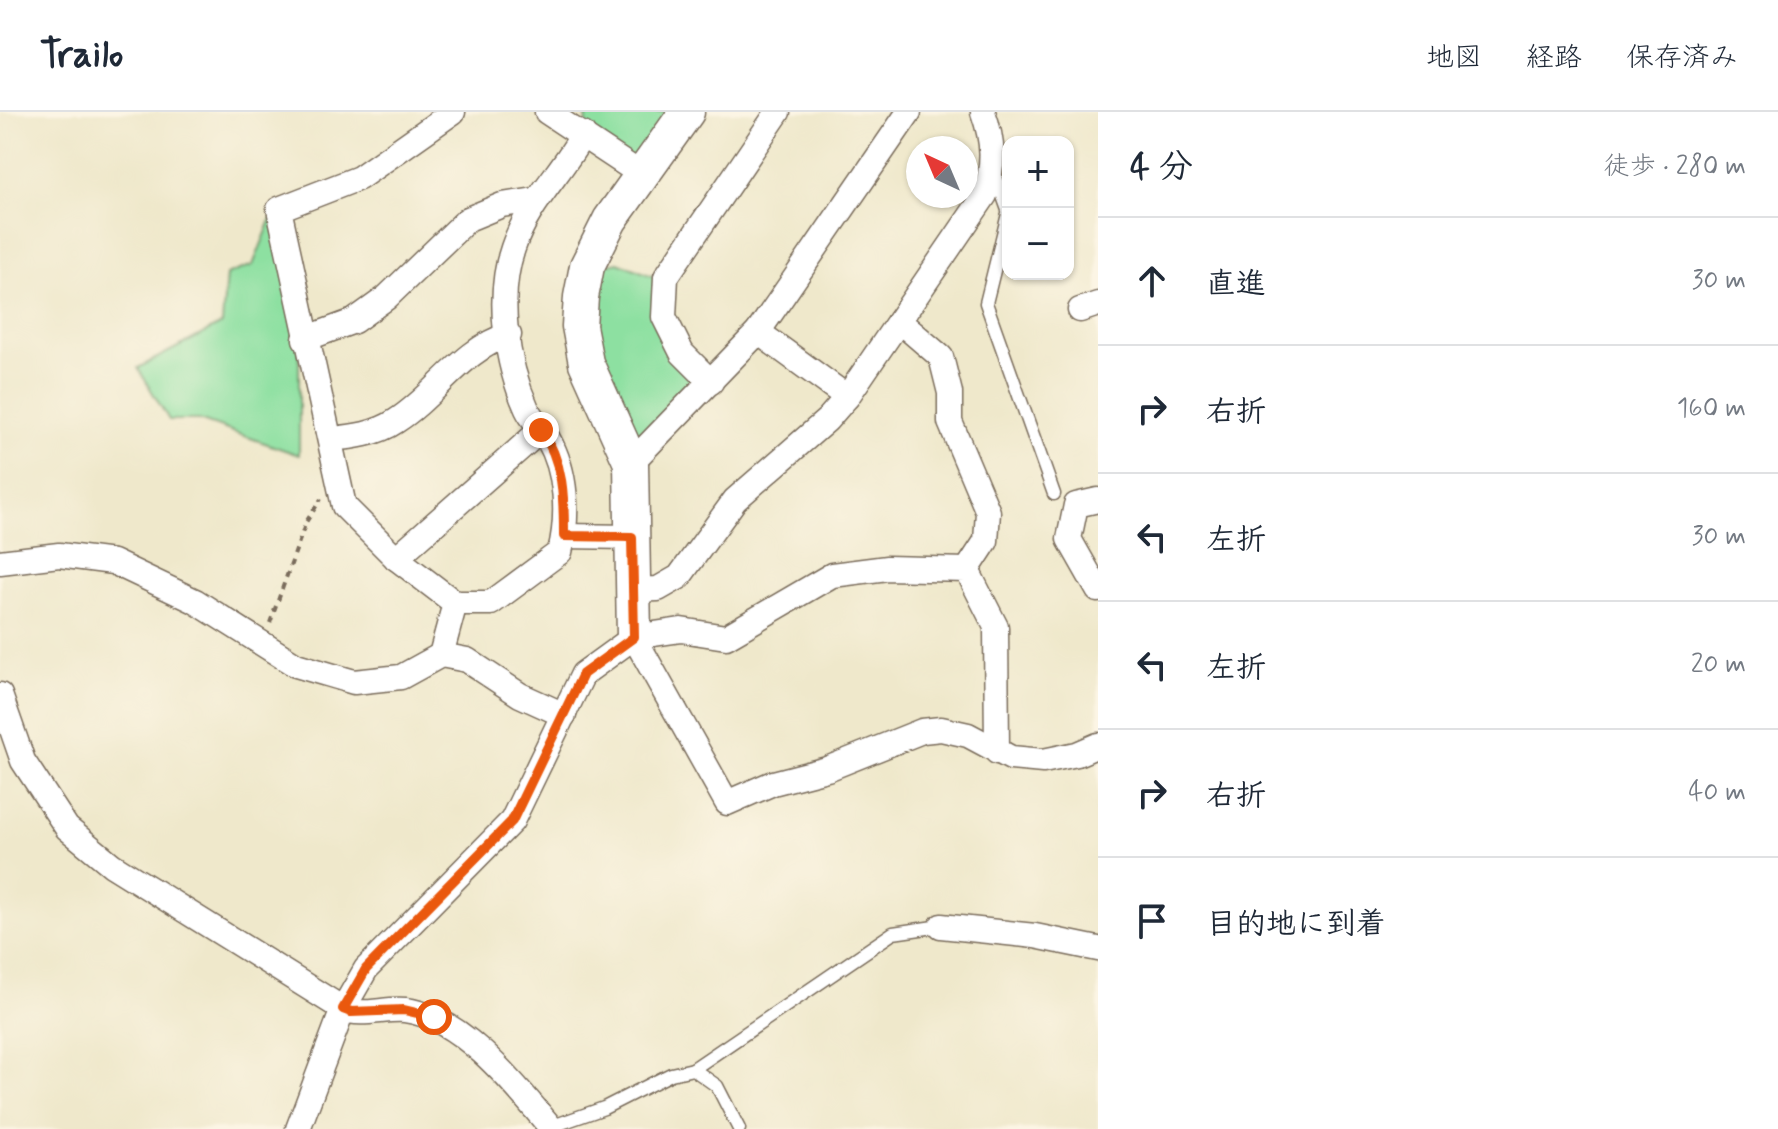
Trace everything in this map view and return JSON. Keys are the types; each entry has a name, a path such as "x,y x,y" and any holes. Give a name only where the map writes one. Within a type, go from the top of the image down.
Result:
{"street":[{"path":"453,112 359,178 279,209 344,506 396,558 455,603 491,603 560,552 564,536 560,468 529,413 513,373 504,289 509,263 535,200 583,134"},
{"path":"547,112 642,175"},
{"path":"687,112 610,220 587,266 579,326 586,363 631,463 634,637 727,803 773,783 827,769 922,731 941,729 968,735 1011,758 1043,761 1077,754 1098,745"},
{"path":"631,463 758,332 909,112"},
{"path":"633,590 658,589 679,577 735,500 827,420 847,397 985,195 993,168 993,138 983,112"},
{"path":"711,382 682,353 664,317 666,277 769,115"},
{"path":"305,339 354,321 386,298 468,219 502,205 535,200"},
{"path":"899,321 941,357 950,393 950,422 988,512 986,541 967,570"},
{"path":"758,332 847,397"},
{"path":"330,439 360,436 395,422 488,341 509,335"},
{"path":"396,558 541,430"},
{"path":"1098,500 1076,505 1069,539 1098,590"},
{"path":"564,536 632,537"},
{"path":"0,562 59,555 113,562 195,601 296,665 354,682 401,677 441,655 467,660 520,695 564,715"},
{"path":"298,1129 343,1009 366,969 512,821 583,674 634,637 681,630 726,637 832,575 887,568 967,570"},
{"path":"967,570 996,627 997,752"},
{"path":"441,655 455,603"},
{"path":"0,695 12,765 67,828 112,865 343,1009 351,1012 404,1010 434,1017 493,1061 551,1128"},
{"path":"941,926 1035,936 1098,949"}],"lane":[{"path":"993,168 1007,208"},
{"path":"1002,237 986,303 1054,494"},
{"path":"551,1128 604,1108 671,1074 693,1069 893,933 941,926"},
{"path":"693,1069 717,1086 739,1129"}],"path":[{"path":"261,644 306,522 338,474"}],"green space":[{"path":"586,112 673,112 640,167 587,127"},
{"path":"274,213 299,342 299,455 199,420 169,420 138,368 222,324 226,275 253,265"},
{"path":"618,262 657,278 702,383 639,450 607,388 589,297 594,267"}],"route":[{"path":"434,1017 404,1010 351,1012 343,1009 366,969 512,821 583,674 634,637 632,537 564,536 560,468 541,430"}]}
